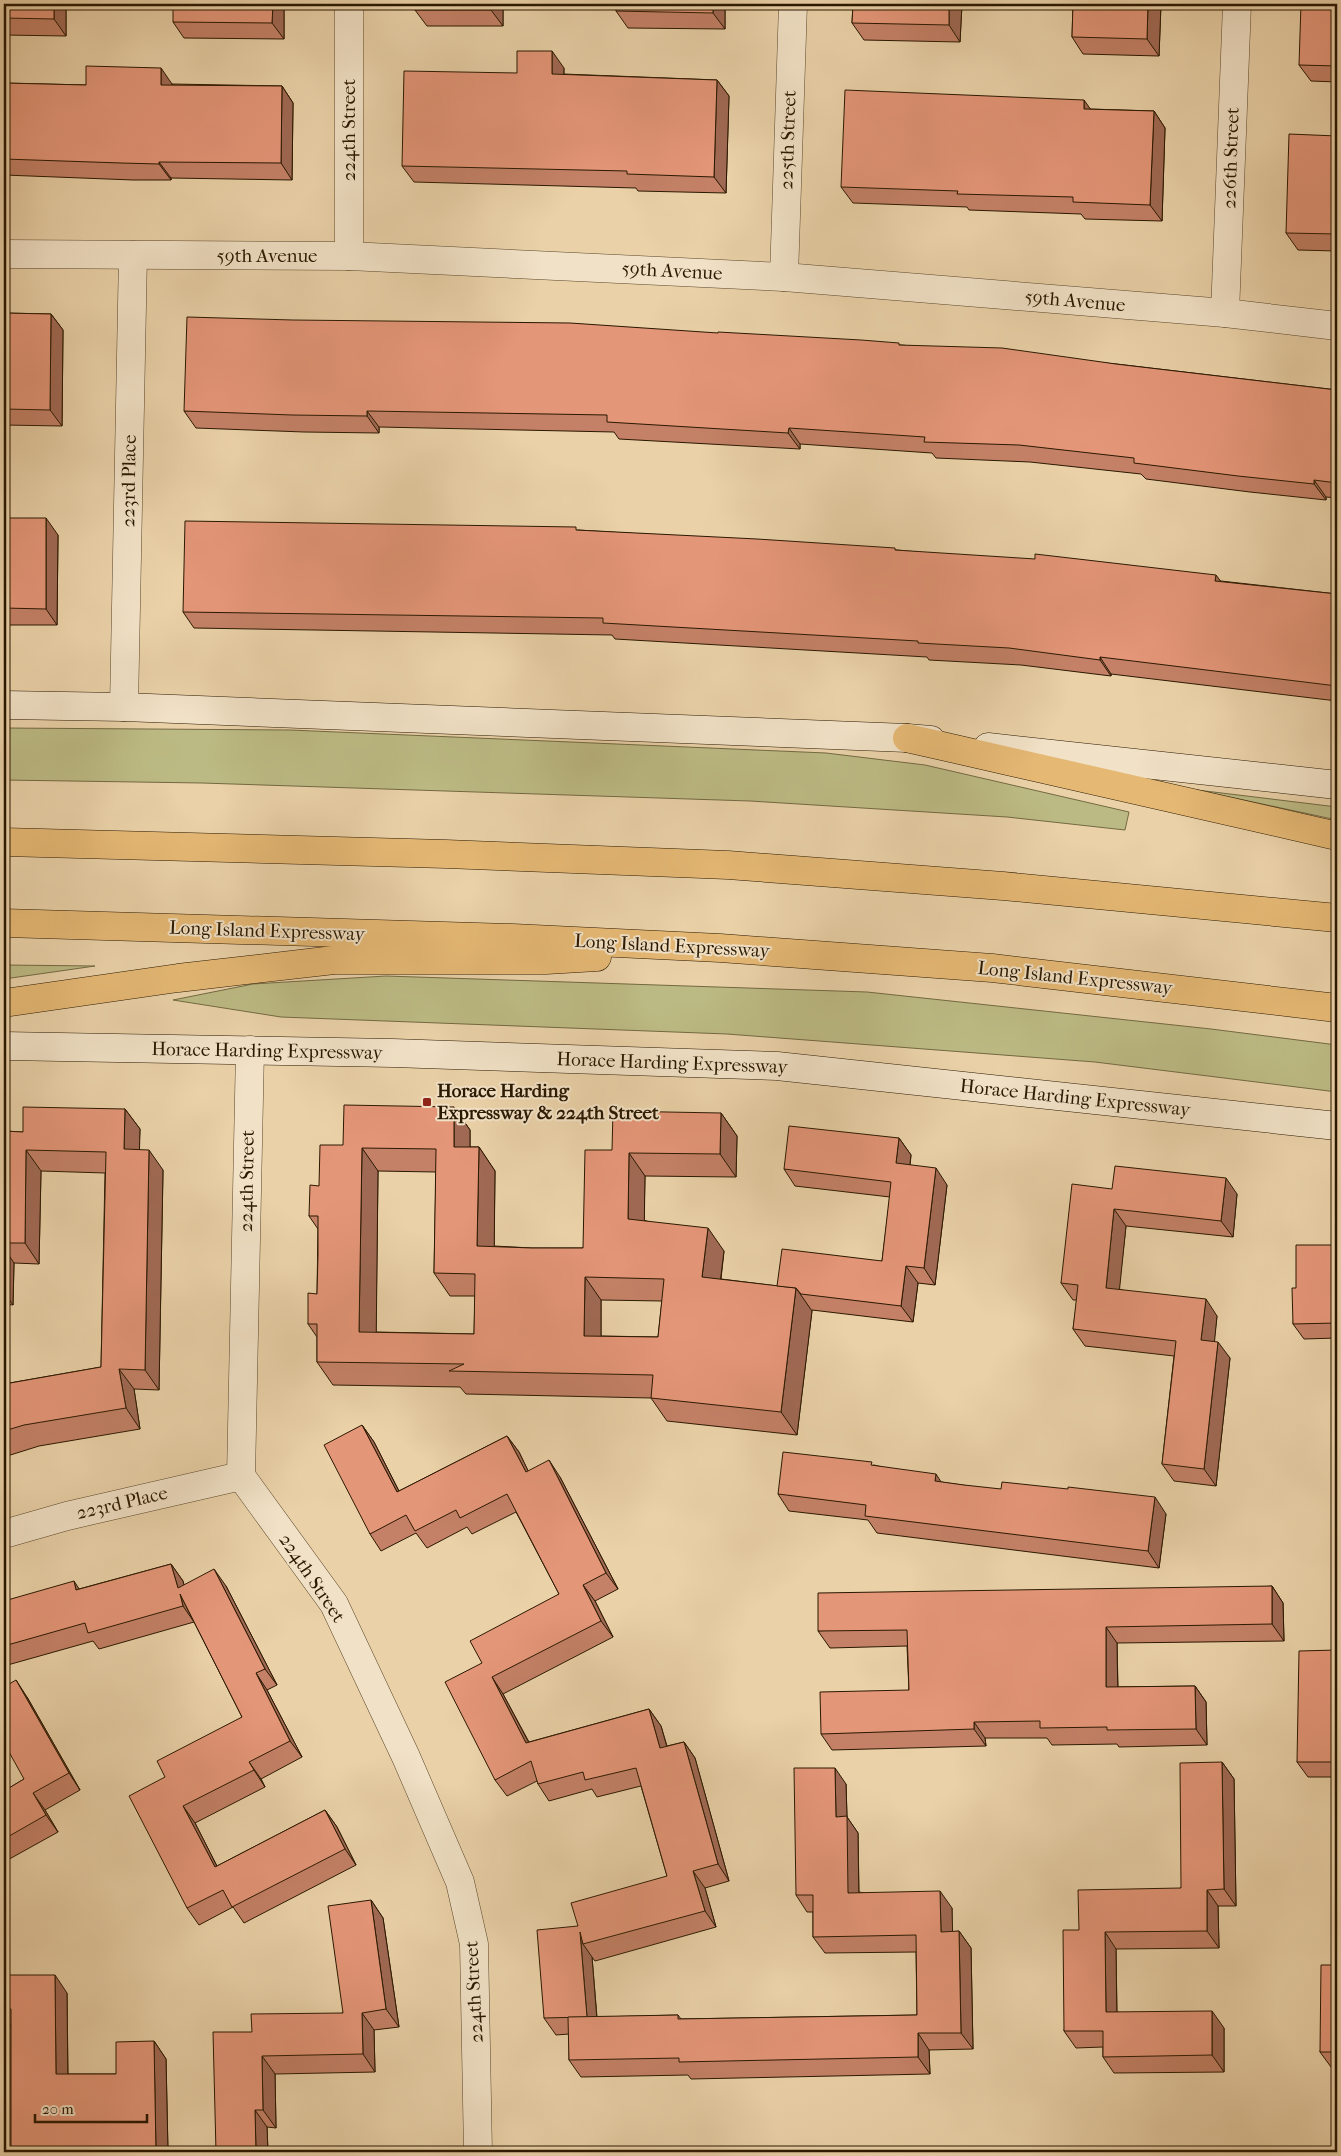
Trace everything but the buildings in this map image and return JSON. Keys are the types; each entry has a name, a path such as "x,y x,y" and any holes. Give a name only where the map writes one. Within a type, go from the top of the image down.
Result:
{"highway":[{"path":"907,738 1337,836"},
{"path":"4,842 446,854 728,865 1003,886 1337,918"},
{"name":"Long Island Expressway","path":"4,923 513,938 720,948 992,968 1337,1008"},
{"path":"4,1003 178,978 334,960 546,960 720,948"}],"street":[{"name":"224th Street","path":"349,4 349,256"},
{"name":"225th Street","path":"784,277 793,4"},
{"name":"226th Street","path":"1225,313 1236,4"},
{"name":"59th Avenue","path":"4,254 349,256 784,277 1225,313 1337,326"},
{"name":"223rd Place","path":"124,707 134,255"},
{"path":"4,705 124,707 907,738 1337,785"},
{"name":"Horace Harding Expressway","path":"4,1046 392,1053 778,1066 1337,1126"},
{"name":"224th Street","path":"250,1050 241,1476 334,1604 402,1748 460,1882 474,1944 478,2152"},
{"name":"223rd Place","path":"4,1534 76,1514 241,1476"}],"shaded area":[{"path":"4,728 290,730 826,753 925,765 1129,812 1125,830 1007,817 750,801 202,783 4,780"},
{"path":"1197,790 1337,807 1337,820"},
{"path":"4,965 95,966 4,979"},
{"path":"386,976 867,992 1211,1029 1337,1045 1337,1092 1095,1062 727,1034 281,1017 173,1000 253,984"}],"place":[{"name":"Horace Harding Expressway & 224th Street","path":"427,1102"}]}
